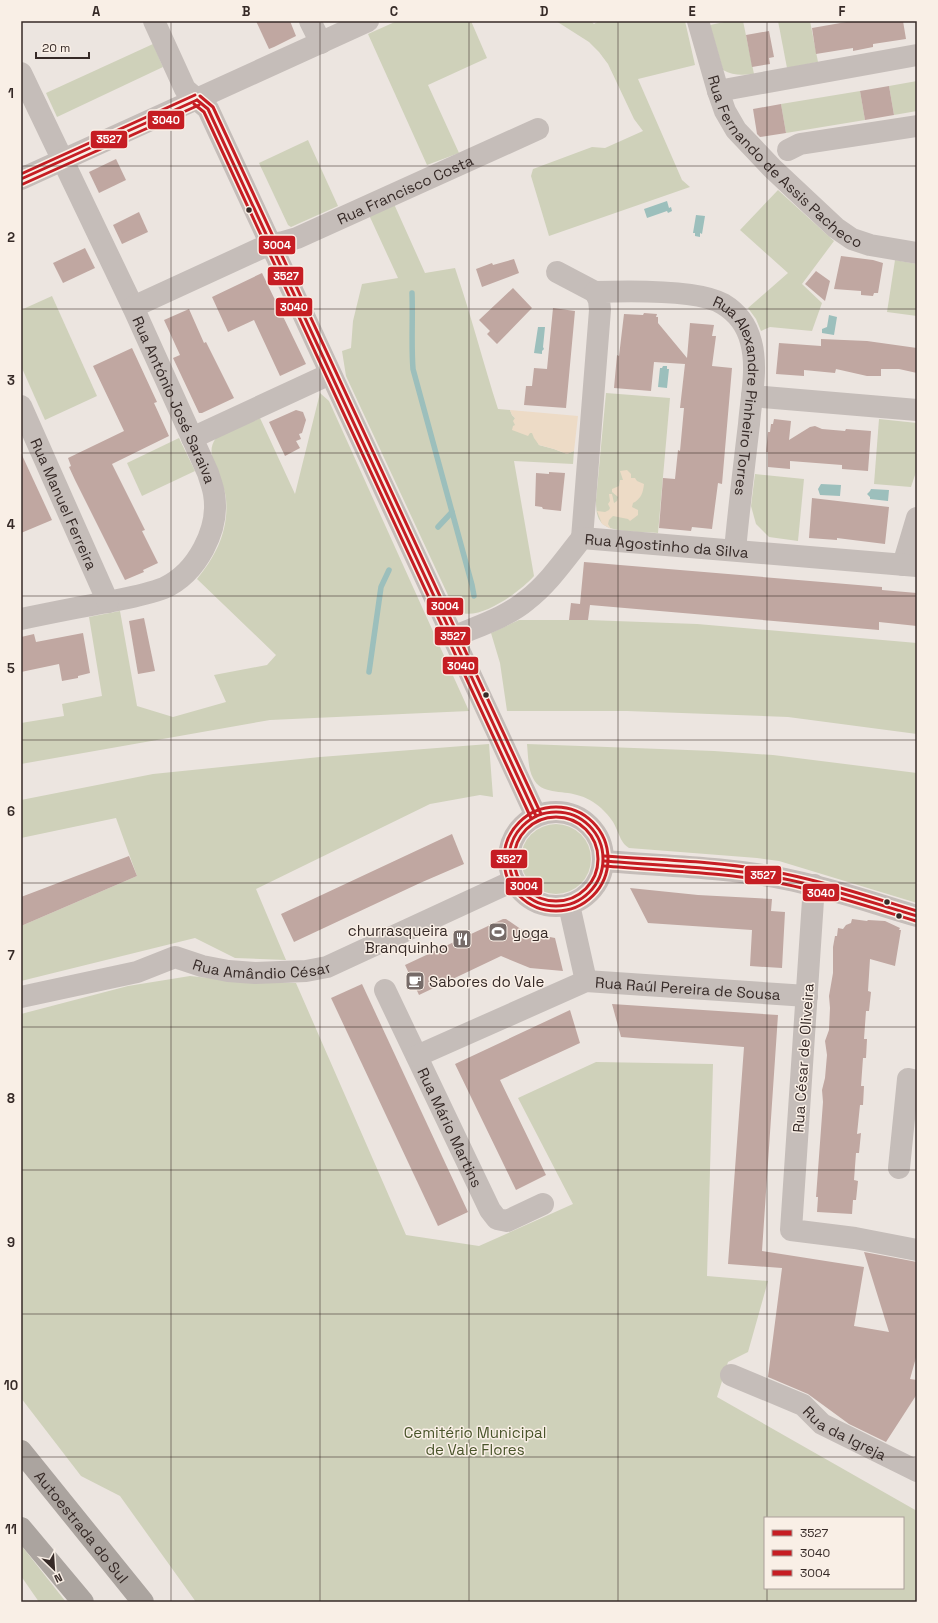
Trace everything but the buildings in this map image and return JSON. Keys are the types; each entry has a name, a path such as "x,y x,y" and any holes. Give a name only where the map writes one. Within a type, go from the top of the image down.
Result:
{"highway":[{"name":"Autoestrada do Sul","path":"21,1451 142,1602"},
{"path":"21,1528 83,1602"}],"street":[{"path":"154,21 185,89 208,109 536,816"},
{"path":"310,21 320,43"},
{"path":"21,179 368,21"},
{"name":"Rua Fernando de Assis Pacheco","path":"698,21 725,111 736,130 751,148 836,228 852,239 870,245 917,253"},
{"path":"718,91 917,55"},
{"name":"Rua António José Saraiva","path":"21,73 132,307 192,438 208,473 214,495 214,516 210,534 202,553 187,572 166,587 142,595 21,619"},
{"path":"788,150 800,144 917,126"},
{"name":"Rua Francisco Costa","path":"132,307 270,244 297,238 538,129"},
{"path":"557,272 595,292 599,300 600,310 582,538"},
{"name":"Rua Alexandre Pinheiro Torres","path":"595,292 629,291 691,295 709,299 723,304 735,314 745,326 751,343 754,362 752,396 735,550"},
{"path":"192,438 330,374"},
{"path":"752,396 917,410"},
{"name":"Rua Manuel Ferreira","path":"21,406 108,602"},
{"path":"910,565 917,518"},
{"name":"Rua Agostinho da Silva","path":"453,637 500,616 527,601 582,538 910,565"},
{"path":"548,812 560,812 572,814 583,820 592,828 599,838 603,849 604,861 599,881 587,896 569,905 547,906 537,903 519,890 513,881 509,866 509,851 514,836 524,824 536,816 548,812"},
{"path":"604,861 755,874 814,885 917,916"},
{"name":"Rua Amândio César","path":"21,997 137,972 175,958 202,966 242,972 300,972 326,967 513,881"},
{"name":"Rua César de Oliveira","path":"814,885 791,1230 855,1238 917,1250"},
{"path":"569,905 586,981"},
{"name":"Rua Raúl Pereira de Sousa","path":"417,1056 586,981 807,996"},
{"name":"Rua Mário Martins","path":"385,990 490,1210 497,1219 507,1221 543,1204"},
{"path":"899,1168 908,1079 917,1081"},
{"name":"Rua da Igreja","path":"731,1375 803,1405 822,1424 917,1471"}],"green space":[{"path":"397,21 471,21 487,58 428,85 459,153 427,165 368,34"},
{"path":"556,21 591,21 594,24 599,21 685,21 695,65 638,79 682,180 690,187 549,236 531,176 533,169 592,147 605,148 643,131 634,119 608,64 599,52 589,42"},
{"path":"729,21 743,21 754,74 734,74 723,70 710,25"},
{"path":"778,21 810,21 818,62 787,68"},
{"path":"153,44 163,67 57,117 46,93"},
{"path":"917,81 917,111 894,115 889,86"},
{"path":"860,91 865,120 786,133 781,104"},
{"path":"308,140 338,206 291,227 288,225 259,163"},
{"path":"778,190 834,241 802,284 822,303 812,331 770,327 761,331 756,319 748,308 788,273 740,230"},
{"path":"394,204 425,273 455,268 498,409 510,410 512,415 530,433 533,433 539,445 567,454 574,451 573,464 514,461 534,576 528,583 508,598 484,611 472,614 462,613 454,608 346,376 342,351 351,348 353,321 362,284 398,278 369,215"},
{"path":"895,260 917,264 917,316 887,312"},
{"path":"52,296 97,396 45,420 21,366 21,310"},
{"path":"320,393 329,401 469,711 270,720 21,764 21,723 64,716 62,704 102,696 89,617 120,611 137,706 173,717 226,702 214,675 267,665 276,655 197,579 210,561 220,542 225,521 225,491 215,468 212,445 216,438 260,418 295,494"},
{"path":"606,393 670,398 658,533 621,531 607,527 601,522 598,516 596,510 596,500"},
{"path":"879,419 917,423 917,469 911,487 874,484"},
{"path":"179,438 195,471 142,496 127,463"},
{"path":"755,474 804,479 798,541 769,537 756,524 751,506"},
{"path":"519,620 588,620 697,624 917,643 917,734 788,717 627,711 507,711 500,663 491,633"},
{"path":"489,744 493,797 480,795 430,804 256,889 286,960 235,958 195,938 21,981 21,926 137,876 116,818 21,838 21,800 153,774 320,757"},
{"path":"527,744 714,751 773,755 917,773 917,903 779,861 629,848 622,842 612,820 596,804 587,798 580,796 546,790 537,783 530,770"},
{"path":"556,824 575,830 585,840 591,859 585,878 575,888 556,894 537,888 527,878 521,859 527,840 537,830"},
{"name":"Cemitério Municipal de Vale Flores","path":"190,976 239,981 296,983 406,1235 479,1246 573,1204 518,1098 596,1062 713,1064 707,1276 768,1281 748,1352 728,1362 717,1397 917,1511 917,1602 196,1602 120,1496 81,1476 21,1398 21,1014 128,986"},
{"path":"21,1545 66,1602 39,1602 21,1576"}],"sand":[{"path":"510,410 578,416 574,451 567,454 539,445 532,433 528,436 512,430 513,426 515,425 513,421 515,418"},
{"path":"627,470 631,474 631,478 635,478 637,481 644,484 641,495 638,500 633,503 632,507 638,510 638,515 630,521 628,519 613,516 609,520 608,524 611,529 602,524 597,511 605,512 609,510 609,494 612,494 614,503 617,501 618,497 612,492 612,489 619,486 620,480 623,480 620,471"}],"water":[{"path":"667,201 669,208 671,207 672,211 668,213 667,211 647,218 644,209"},
{"path":"696,215 705,216 702,234 700,233 700,237 695,236 695,233 693,233"},
{"path":"829,315 837,317 834,335 822,333 822,329 827,327"},
{"path":"538,327 545,327 544,349 542,354 534,353"},
{"path":"667,366 667,369 669,369 667,388 658,387 660,368"},
{"path":"821,484 841,485 840,496 820,495 818,489"},
{"path":"871,489 889,490 888,501 870,499 867,494"}],"waterway":[{"path":"412,293 413,369 474,596"},
{"path":"438,527 452,512"},
{"path":"369,672 381,587 389,570"}],"transit line":[{"name":"3004","path":"21,174 195,95"},
{"name":"3004","path":"200,96 213,107 541,814"},
{"name":"3527","path":"197,100 208,109 536,816"},
{"name":"3527","path":"21,179 197,100"},
{"name":"3040","path":"194,104 204,112 531,818"},
{"name":"3040","path":"23,184 199,105"},
{"name":"3040","path":"556,807 576,811 585,815 593,822 600,830 604,839 608,859 604,879 600,888 593,896 585,903 576,907 556,911 536,907 527,903 519,896 512,888 508,879 504,859 508,839 512,830 519,822 527,815 536,811 556,807"},
{"name":"3527","path":"556,812 574,815 590,825 600,841 603,859 600,877 590,893 574,903 556,906 538,903 522,893 512,877 509,859 512,841 522,825 538,815 556,812"},
{"name":"3004","path":"548,817 564,817 580,824 591,835 598,851 598,859 598,867 595,875 586,889 580,894 564,901 548,901 532,894 521,883 514,867 514,851 521,835 532,824 548,817"},
{"name":"3004","path":"604,856 705,863 765,870 823,883 917,911"},
{"name":"3527","path":"604,861 718,869 763,875 818,887 917,916"},
{"name":"3040","path":"604,866 717,874 762,880 817,892 916,921"}],"place":[{"name":"yoga","path":"498,932"},
{"name":"churrasqueira Branquinho","path":"462,939"},
{"name":"Sabores do Vale","path":"415,981"}]}
